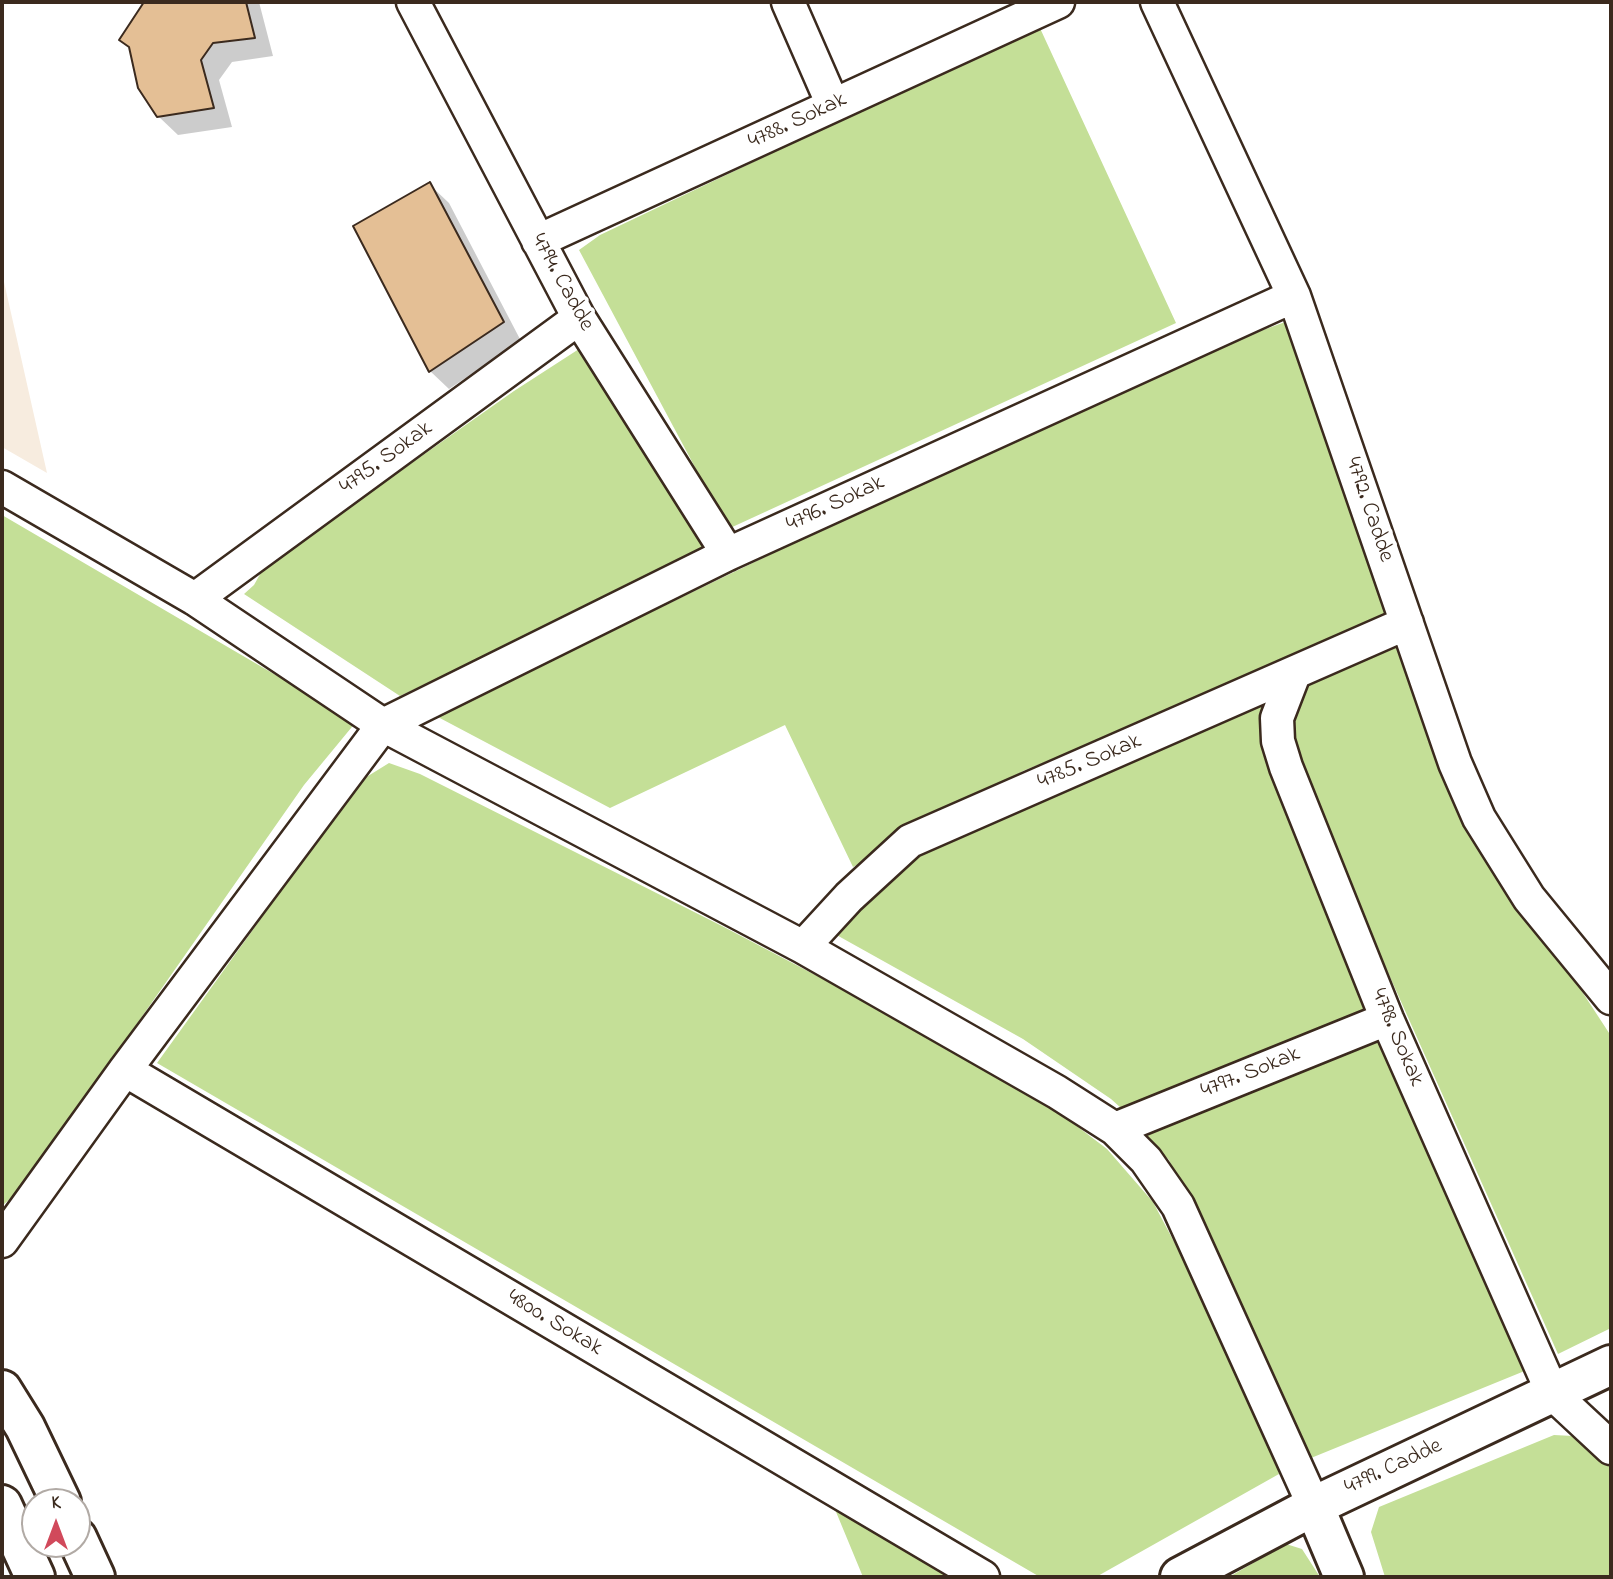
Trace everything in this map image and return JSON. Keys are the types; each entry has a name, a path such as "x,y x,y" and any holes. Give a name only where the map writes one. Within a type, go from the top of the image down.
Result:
{"street":[{"name":"4794. Cadde","path":"413,2 579,318 729,554"},
{"path":"788,2 833,105"},
{"name":"4788. Sokak","path":"538,242 1058,2"},
{"name":"4792. Cadde","path":"1157,2 1294,296 1455,762 1479,818 1529,898 1611,998"},
{"name":"4796. Sokak","path":"383,725 729,554 1294,296"},
{"name":"4795. Sokak","path":"195,599 579,318"},
{"path":"2,487 195,599 383,725 803,947 1057,1092 1115,1129 1146,1160 1178,1206 1344,1577"},
{"name":"4785. Sokak","path":"803,947 849,897 909,841 1407,623"},
{"name":"4798. Sokak","path":"1294,674 1277,718 1278,741 1286,767 1387,1019 1553,1394"},
{"path":"2,1241 125,1070 383,725"},
{"name":"4797. Sokak","path":"1115,1129 1387,1019"},
{"name":"4800. Sokak","path":"125,1070 984,1577"},
{"name":"4799. Cadde","path":"1180,1577 1314,1506 1611,1365"},
{"path":"2,1390 25,1427 54,1488"},
{"path":"1553,1394 1611,1448"},
{"path":"2,1505 35,1577"},
{"path":"86,1558 95,1577"}],"shaded area":[{"path":"2,273 47,473 2,447"}],"green space":[{"path":"1039,26 1176,323 728,529 579,250 600,235"},
{"path":"1288,321 1396,619 1023,771 853,867 785,725 610,808 436,716 1152,370"},
{"path":"579,349 709,549 400,696 244,594 254,585 264,567 514,391"},
{"path":"2,515 356,722 304,785 22,1188 2,1206"},
{"path":"1406,640 1564,964 1611,1036 1611,1328 1558,1354 1288,748 1288,714 1306,681"},
{"path":"1271,692 1366,1008 1359,1024 1131,1117 1111,1099 1023,1039 833,933 911,857"},
{"path":"389,763 420,774 722,926 1019,1082 1107,1149 1153,1202 1264,1412 1279,1474 1096,1577 1040,1577 157,1063 360,781"},
{"path":"1381,1034 1527,1370 1311,1458 1169,1160 1138,1128"},
{"path":"1554,1435 1573,1436 1611,1466 1611,1577 1385,1577 1371,1532 1379,1507"},
{"path":"834,1507 950,1577 863,1577"},
{"path":"1286,1544 1302,1549 1320,1577 1229,1577"}],"building":[{"path":"144,2 246,2 255,38 213,43 201,60 214,108 157,117 138,88 129,47 119,40"},
{"path":"430,182 504,322 429,372 353,226"}]}
